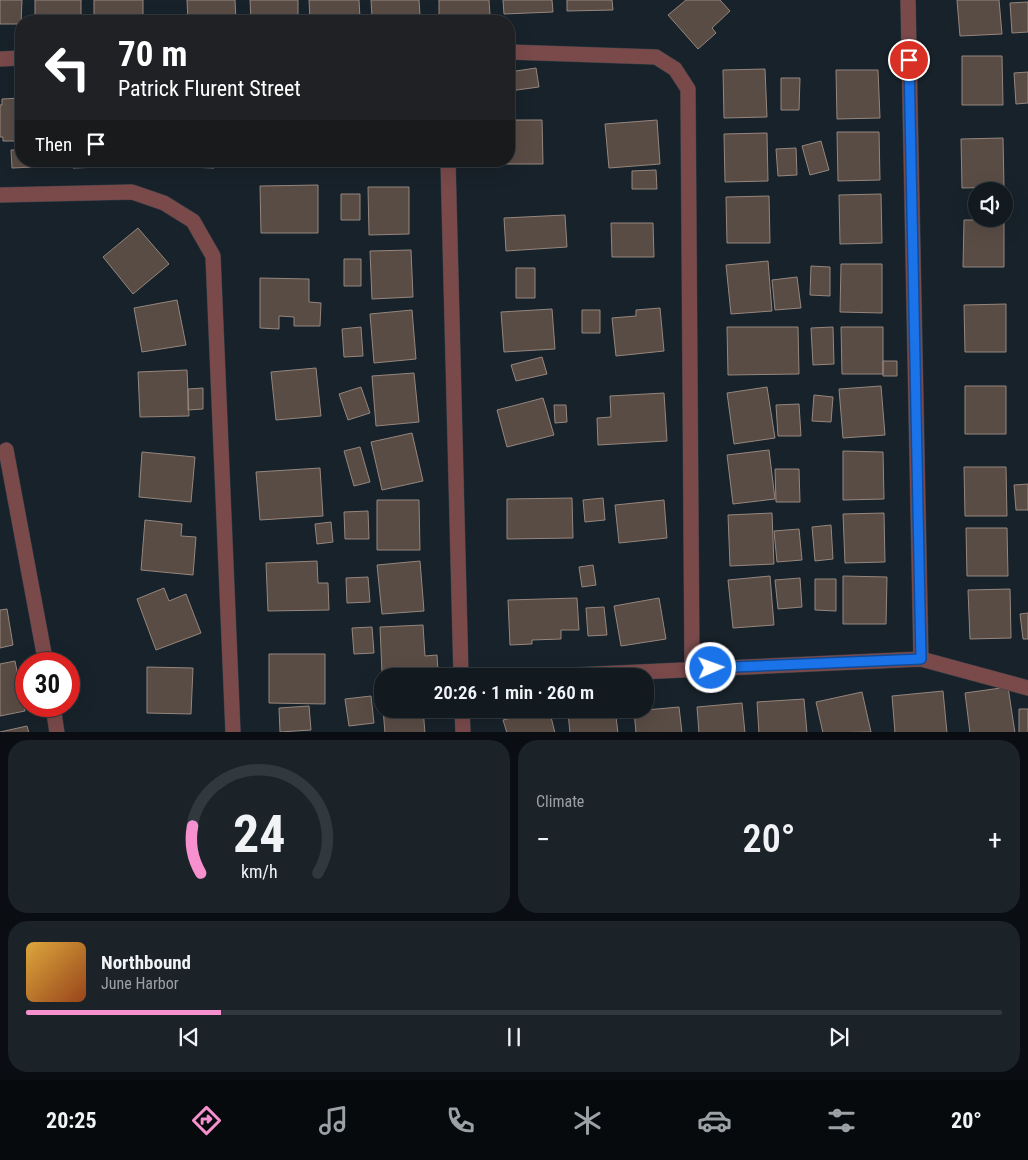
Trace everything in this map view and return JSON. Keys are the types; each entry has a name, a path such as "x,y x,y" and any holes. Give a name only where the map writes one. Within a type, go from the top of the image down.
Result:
{"street":[{"path":"908,0 921,659"},
{"path":"515,52 656,57 675,69 688,89 692,669"},
{"path":"0,59 15,58"},
{"path":"448,167 461,668"},
{"path":"0,195 132,192 164,203 193,221 213,256 233,732"},
{"path":"6,450 44,652"},
{"path":"654,671 921,659 1028,688"},
{"path":"55,717 57,732"},
{"path":"462,718 463,732"}],"building":[{"path":"0,0 22,0 21,15 15,15 15,24 0,24"},
{"path":"35,0 81,0 81,15 35,15"},
{"path":"94,0 143,0 143,15 94,15"},
{"path":"187,0 235,0 236,15 188,15"},
{"path":"250,0 298,0 298,15 251,15"},
{"path":"309,0 359,0 360,15 310,15"},
{"path":"371,0 419,0 420,15 372,15"},
{"path":"439,0 489,0 490,15 439,15"},
{"path":"503,0 552,0 553,12 504,14"},
{"path":"567,0 612,0 613,10 567,11"},
{"path":"686,0 720,0 730,11 712,28 716,33 698,49 668,15"},
{"path":"957,0 999,0 1002,34 960,36"},
{"path":"1028,2 1028,32 1012,33 1010,3"},
{"path":"962,56 1002,56 1003,105 962,105"},
{"path":"536,68 539,87 515,90 515,71"},
{"path":"765,69 767,117 724,118 723,70"},
{"path":"836,70 878,70 880,118 837,119"},
{"path":"1028,72 1028,103 1016,104 1014,73"},
{"path":"781,78 800,78 799,110 781,110"},
{"path":"15,98 15,141 3,141 3,137 0,137 0,105 2,105 2,99"},
{"path":"515,120 542,120 543,164 515,164"},
{"path":"657,120 660,164 609,168 605,124"},
{"path":"837,132 879,132 880,180 838,181"},
{"path":"767,133 768,181 725,182 724,134"},
{"path":"1003,138 1004,182 968,182 968,188 962,188 961,139"},
{"path":"821,141 829,170 810,175 802,146"},
{"path":"796,148 797,175 778,176 776,149"},
{"path":"11,150 15,150 15,167 34,167 12,168"},
{"path":"656,170 657,189 632,189 632,171"},
{"path":"318,185 318,233 261,233 260,186"},
{"path":"368,187 409,187 409,234 369,235"},
{"path":"341,194 360,194 360,220 341,220"},
{"path":"881,194 882,243 840,244 839,195"},
{"path":"769,196 770,243 727,243 726,197"},
{"path":"565,215 567,247 506,251 504,218"},
{"path":"964,220 968,220 968,227 1004,227 1004,267 963,267"},
{"path":"611,223 653,223 654,257 612,257"},
{"path":"138,228 169,264 133,294 103,257"},
{"path":"411,250 413,297 372,299 370,251"},
{"path":"344,259 361,259 361,286 344,286"},
{"path":"768,261 772,311 731,314 726,265"},
{"path":"841,264 882,264 882,313 840,312"},
{"path":"811,266 830,267 830,296 810,295"},
{"path":"516,268 535,268 535,298 516,298"},
{"path":"797,277 801,308 775,310 772,280"},
{"path":"260,278 309,279 309,302 321,303 320,326 294,326 294,317 279,316 279,329 260,328"},
{"path":"177,300 186,345 142,352 134,308"},
{"path":"1006,304 1006,352 965,352 964,305"},
{"path":"660,308 664,351 616,356 612,318 636,316 636,310"},
{"path":"552,309 555,349 504,352 501,312"},
{"path":"412,310 416,359 374,363 370,314"},
{"path":"582,310 600,310 600,333 582,333"},
{"path":"361,327 363,356 344,357 342,329"},
{"path":"727,327 798,327 799,374 728,375"},
{"path":"833,327 834,364 813,365 811,328"},
{"path":"841,327 883,327 883,374 842,374"},
{"path":"542,357 547,374 516,381 511,365"},
{"path":"883,361 897,361 897,376 883,376"},
{"path":"316,368 321,416 276,420 271,372"},
{"path":"187,370 189,416 140,417 138,372"},
{"path":"414,373 419,422 376,426 372,376"},
{"path":"881,386 885,435 843,438 839,389"},
{"path":"965,386 1006,386 1006,434 965,434"},
{"path":"361,387 370,413 348,420 339,394"},
{"path":"767,387 775,438 734,444 727,393"},
{"path":"203,388 203,409 188,410 188,389"},
{"path":"664,393 667,441 598,445 597,418 611,417 610,396"},
{"path":"814,395 833,397 831,422 812,421"},
{"path":"543,398 554,435 507,447 497,410"},
{"path":"799,404 801,436 778,436 776,405"},
{"path":"554,405 566,405 567,422 555,423"},
{"path":"412,433 423,481 382,490 371,442"},
{"path":"360,447 370,482 354,486 344,451"},
{"path":"769,450 775,499 733,504 727,455"},
{"path":"843,451 883,452 884,499 843,500"},
{"path":"142,452 195,457 191,502 139,497"},
{"path":"964,467 1006,467 1007,516 965,516"},
{"path":"320,468 323,516 260,520 256,472"},
{"path":"775,469 799,469 800,502 776,502"},
{"path":"1028,484 1028,510 1016,510 1014,485"},
{"path":"572,498 573,538 507,539 507,499"},
{"path":"603,498 605,520 585,522 583,500"},
{"path":"377,500 419,500 420,550 377,550"},
{"path":"664,500 667,538 619,543 615,505"},
{"path":"368,511 369,539 345,539 344,512"},
{"path":"772,513 774,564 730,566 728,515"},
{"path":"884,513 885,562 845,563 843,514"},
{"path":"145,520 182,524 181,536 196,537 193,575 141,570"},
{"path":"331,522 333,542 317,544 315,524"},
{"path":"831,525 833,559 815,561 812,527"},
{"path":"966,528 1007,528 1008,576 967,576"},
{"path":"799,529 802,560 777,562 774,531"},
{"path":"317,561 318,583 328,583 329,610 268,611 266,563"},
{"path":"420,561 424,611 382,614 377,565"},
{"path":"593,565 596,585 582,587 579,567"},
{"path":"770,576 774,625 733,628 728,580"},
{"path":"843,576 887,577 886,624 843,624"},
{"path":"368,577 370,602 347,603 346,578"},
{"path":"800,578 802,607 778,609 775,580"},
{"path":"815,579 836,579 836,611 815,610"},
{"path":"164,588 169,601 186,594 201,633 156,650 137,599"},
{"path":"1010,589 1011,638 970,639 968,590"},
{"path":"577,598 579,630 561,630 561,639 532,640 532,644 510,645 508,600"},
{"path":"659,598 666,639 621,646 614,606"},
{"path":"604,607 607,635 588,636 586,608"},
{"path":"7,609 13,645 0,648 0,610"},
{"path":"1028,613 1028,639 1023,639 1020,614"},
{"path":"423,625 425,656 437,655 438,668 382,668 380,627"},
{"path":"372,627 374,653 354,654 352,628"},
{"path":"269,654 325,654 325,704 269,703"},
{"path":"15,661 15,713 0,716 0,664"},
{"path":"147,667 193,668 191,714 147,713"},
{"path":"1008,687 1015,732 970,732 965,693"},
{"path":"943,691 947,732 895,732 892,696"},
{"path":"862,692 871,732 823,732 816,702"},
{"path":"371,696 374,723 349,726 345,699"},
{"path":"804,699 807,732 759,732 757,702"},
{"path":"742,703 745,732 699,732 697,707"},
{"path":"309,706 311,730 280,732 279,708"},
{"path":"679,707 682,732 636,732 635,718 654,718 654,709"},
{"path":"1019,709 1028,709 1028,732 1019,732"},
{"path":"384,718 424,718 425,732 385,732"},
{"path":"511,718 551,718 555,732 507,732 503,720"},
{"path":"568,718 616,718 618,732 570,732"},
{"path":"27,726 29,732 0,732"}],"route":[{"path":"711,668 921,659 909,60"}]}
